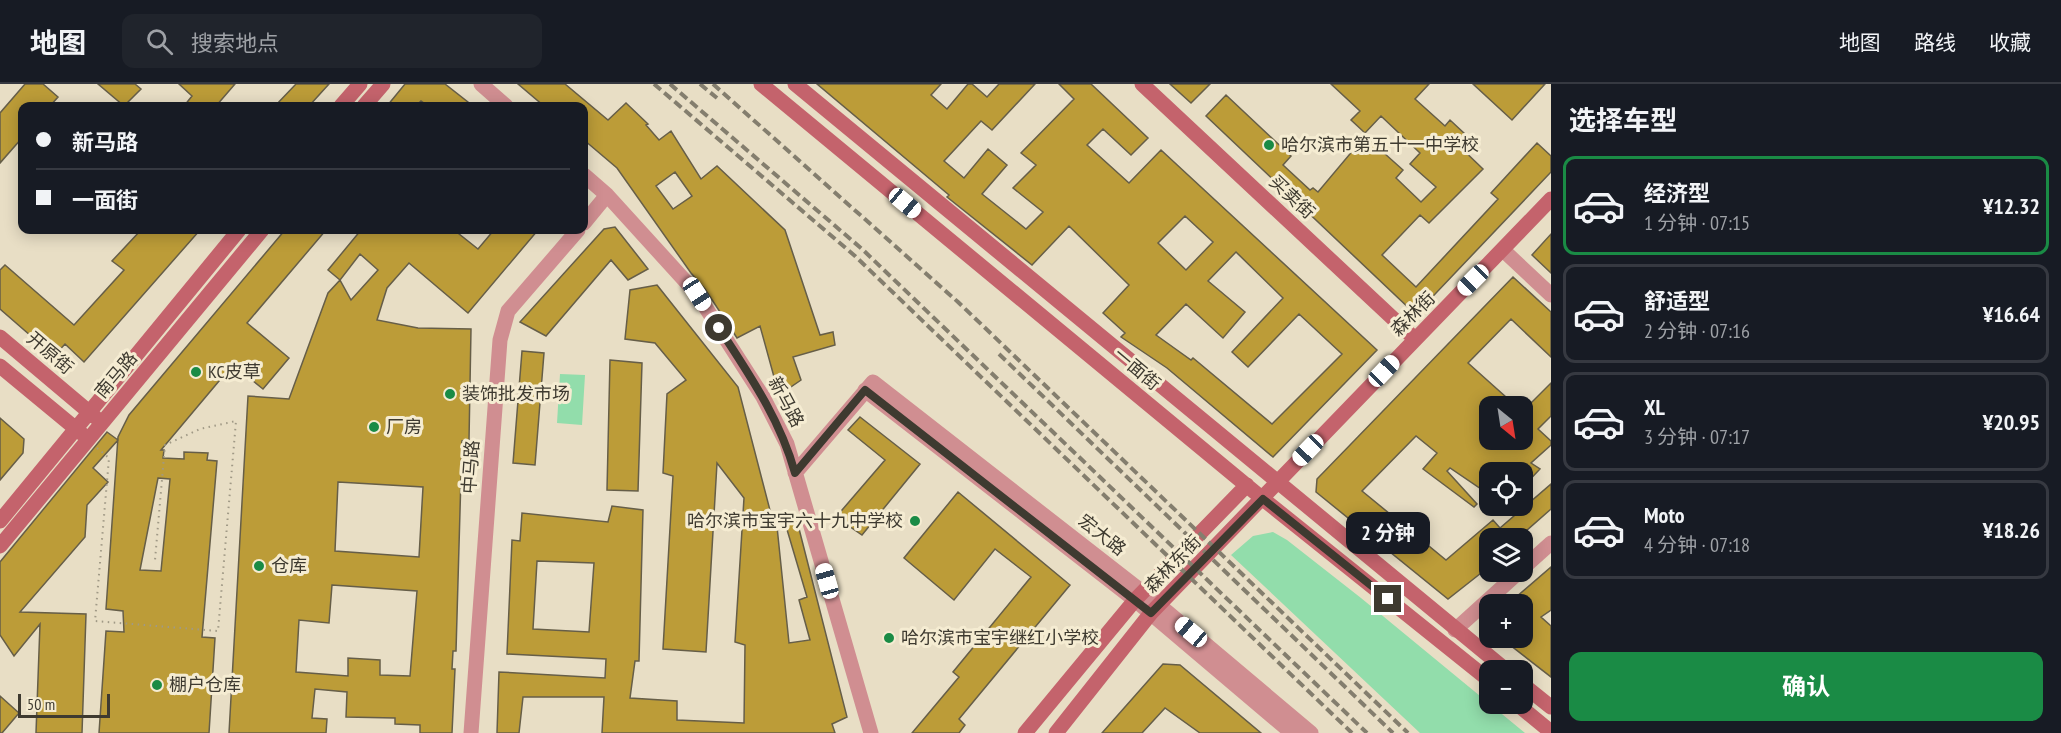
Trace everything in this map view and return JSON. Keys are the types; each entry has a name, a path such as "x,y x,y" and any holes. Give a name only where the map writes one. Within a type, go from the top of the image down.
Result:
{"main road":[{"path":"344,102 360,84"},
{"path":"367,102 383,84"},
{"name":"一面街","path":"761,84 1263,499 1479,672"},
{"name":"一面街","path":"795,84 1493,660"},
{"name":"买卖街","path":"1142,84 1415,339"},
{"name":"森林街","path":"1277,482 1551,199"},
{"name":"南马路","path":"0,521 236,234"},
{"name":"南马路","path":"0,546 259,234"},
{"name":"开原街","path":"0,337 102,423"},
{"path":"0,366 88,440"},
{"name":"森林东街","path":"1056,733 1155,609 1277,482"},
{"name":"森林东街","path":"1025,733 1139,596 1247,485"},
{"path":"1533,692 1551,706"},
{"path":"1529,714 1551,732"}],"street":[{"path":"481,84 501,102"},
{"name":"新马路","path":"588,178 607,195 697,294 763,397 787,444 871,733"},
{"path":"588,218 607,195"},
{"name":"中马路","path":"471,733 500,340 508,311 575,234"},
{"path":"1503,250 1551,295"},
{"name":"宏大路","path":"795,473 873,382 1311,733"},
{"path":"1533,559 1551,543"},
{"path":"1455,630 1508,582"},
{"name":"宏大路","path":"1155,609 1292,733"}],"path":[{"path":"88,440 109,459 95,621 218,631 236,422 200,429 165,445 155,560"}],"green space":[{"path":"560,374 585,375 582,425 557,423"},
{"path":"1273,532 1287,540 1479,695 1479,714 1502,714 1525,733 1420,733 1231,555 1253,536"}],"building":[{"path":"25,84 43,84 58,97 54,102 18,102 18,143 0,163 0,113"},
{"path":"98,84 135,84 141,89 128,102 119,102"},
{"path":"179,84 235,84 219,102 187,102 192,96"},
{"path":"296,84 329,84 313,102 279,102"},
{"path":"405,84 445,84 468,102 421,101 390,102"},
{"path":"518,84 565,84 586,102 539,102"},
{"path":"817,84 941,84 931,95 947,109 968,84 972,84 987,97 999,84 1035,84 992,130 981,121 944,161 964,178 988,149 1007,165 982,194 1026,229 1043,212 1013,188 1036,165 1021,153 1074,99 1059,84 1091,84 1148,138 1131,155 1103,129 1087,145 1129,183 1161,150 1377,350 1273,457 1167,368 1121,337 1125,333 1103,313 1129,285 1069,226 1032,265 947,197 949,195","holes":["1185,216 1213,242 1186,270 1158,243","1236,252 1283,298 1232,352 1248,367 1299,314 1342,354 1272,424 1193,358 1191,360 1156,335 1186,304 1223,338 1245,312 1208,281"]},
{"path":"1170,84 1210,84 1191,103"},
{"path":"1331,84 1429,84 1415,99 1445,126 1450,120 1465,134 1456,143 1483,169 1429,223 1420,215 1382,255 1416,287 1498,199 1491,193 1537,143 1551,156 1551,172 1418,312 1415,309 1412,311 1206,116 1226,95 1291,156 1283,165 1310,190 1313,188 1318,192 1365,136 1403,170 1396,178 1421,202 1436,187 1410,164 1420,153 1381,116 1365,133 1351,120 1360,111"},
{"path":"1473,84 1545,84 1512,120"},
{"path":"588,103 608,120 626,103 648,124 646,125 659,140 671,131 701,179 717,166 785,230 820,335 833,332 835,345 793,357 801,380 779,395 760,326 737,338 705,289 691,273 617,168 588,143","holes":["675,172 692,196 673,209 656,186"]},
{"path":"615,227 648,269 628,280 611,260 546,336 520,322 604,229"},
{"path":"137,234 196,234 84,362 65,344 54,356 0,309 0,270 5,265 74,325 124,270 112,261"},
{"path":"282,234 323,234 247,323 289,358 263,389 247,376 230,368 161,450 164,450 163,458 184,459 184,452 208,453 207,460 217,461 202,637 215,638 209,733 99,733 106,631 124,632 123,611 106,609 118,437 129,415","holes":["158,478 170,479 161,571 140,570"]},
{"path":"358,234 459,234 478,249 491,234 535,234 468,313 409,263 387,288 377,320 418,328 471,329 469,440 462,441 456,651 453,651 452,669 455,669 452,733 420,733 420,725 395,724 395,718 346,717 347,692 315,689 312,718 327,719 326,733 229,733 248,396 289,399 328,293 340,280 328,270","holes":["360,254 378,270 351,300 340,280","338,482 423,487 419,557 335,551","332,585 417,591 410,676 380,675 380,660 348,658 348,676 296,672 299,620 329,623"]},
{"path":"1551,234 1551,273 1532,255"},
{"path":"1513,277 1551,312 1551,357 1511,319 1468,363 1505,396 1479,396 1479,450 1533,450 1533,401 1551,383 1551,416 1538,429 1551,441 1551,445 1532,462 1479,462 1479,488 1450,468 1447,471 1477,504 1474,507 1423,469 1437,453 1416,436 1362,491 1446,560 1479,532 1479,575 1448,599 1316,492 1317,479"},
{"path":"657,285 738,387 772,518 776,517 789,643 810,640 799,600 807,597 783,516 795,513 847,717 832,724 835,733 602,733 604,697 523,697 519,733 497,733 499,672 605,678 606,659 507,654 512,540 520,541 522,513 608,522 612,506 643,510 639,661 635,661 630,698 677,701 677,720 744,723 745,645 735,642 744,498 717,463 706,652 663,649 673,476 663,473 667,394 686,380 655,343 625,339 630,290","holes":["537,561 594,563 589,632 533,629"]},
{"path":"522,351 544,353 535,465 513,463"},
{"path":"610,360 642,363 638,491 607,490"},
{"path":"860,417 920,464 862,535 836,517 885,460 848,430"},
{"path":"0,418 24,439 23,453 0,480"},
{"path":"107,432 118,440 93,468 108,482 87,505 85,537 20,612 86,614 82,733 36,733 40,624 14,656 0,635 0,562"},
{"path":"1533,464 1540,469 1533,476"},
{"path":"1551,484 1551,509 1529,528 1500,528 1514,516 1533,516 1533,500"},
{"path":"958,492 1070,585 959,719 965,725 959,733 912,733 959,677 953,672 1031,577 995,549 954,600 904,558"},
{"path":"1493,520 1500,528 1484,528"},
{"path":"1551,567 1551,610 1541,617 1551,626 1551,677 1533,663 1533,660 1529,660 1514,648 1533,648 1533,594 1520,594"},
{"path":"1163,664 1180,665 1261,733 1200,733 1165,708 1142,733 1102,733"},
{"path":"0,696 19,713 2,733 0,733"}],"railway":[{"path":"654,84 855,256 1352,733"},
{"path":"670,84 862,249 1367,733"},
{"path":"700,84 717,98"},
{"path":"713,84 958,302 1408,733"},
{"path":"999,354 1393,733"}],"place":[{"name":"哈尔滨市第五十一中学校","path":"1269,145"},
{"name":"KC皮草","path":"196,372"},
{"name":"装饰批发市场","path":"450,394"},
{"name":"厂房","path":"374,427"},
{"name":"哈尔滨市宝宇六十九中学校","path":"915,521"},
{"name":"仓库","path":"259,566"},
{"name":"哈尔滨市宝宇继红小学校","path":"889,638"},
{"name":"棚户仓库","path":"157,685"}],"route":[{"path":"719,328 763,397 787,444 795,473 865,390 1151,613 1263,499 1388,599"}]}
